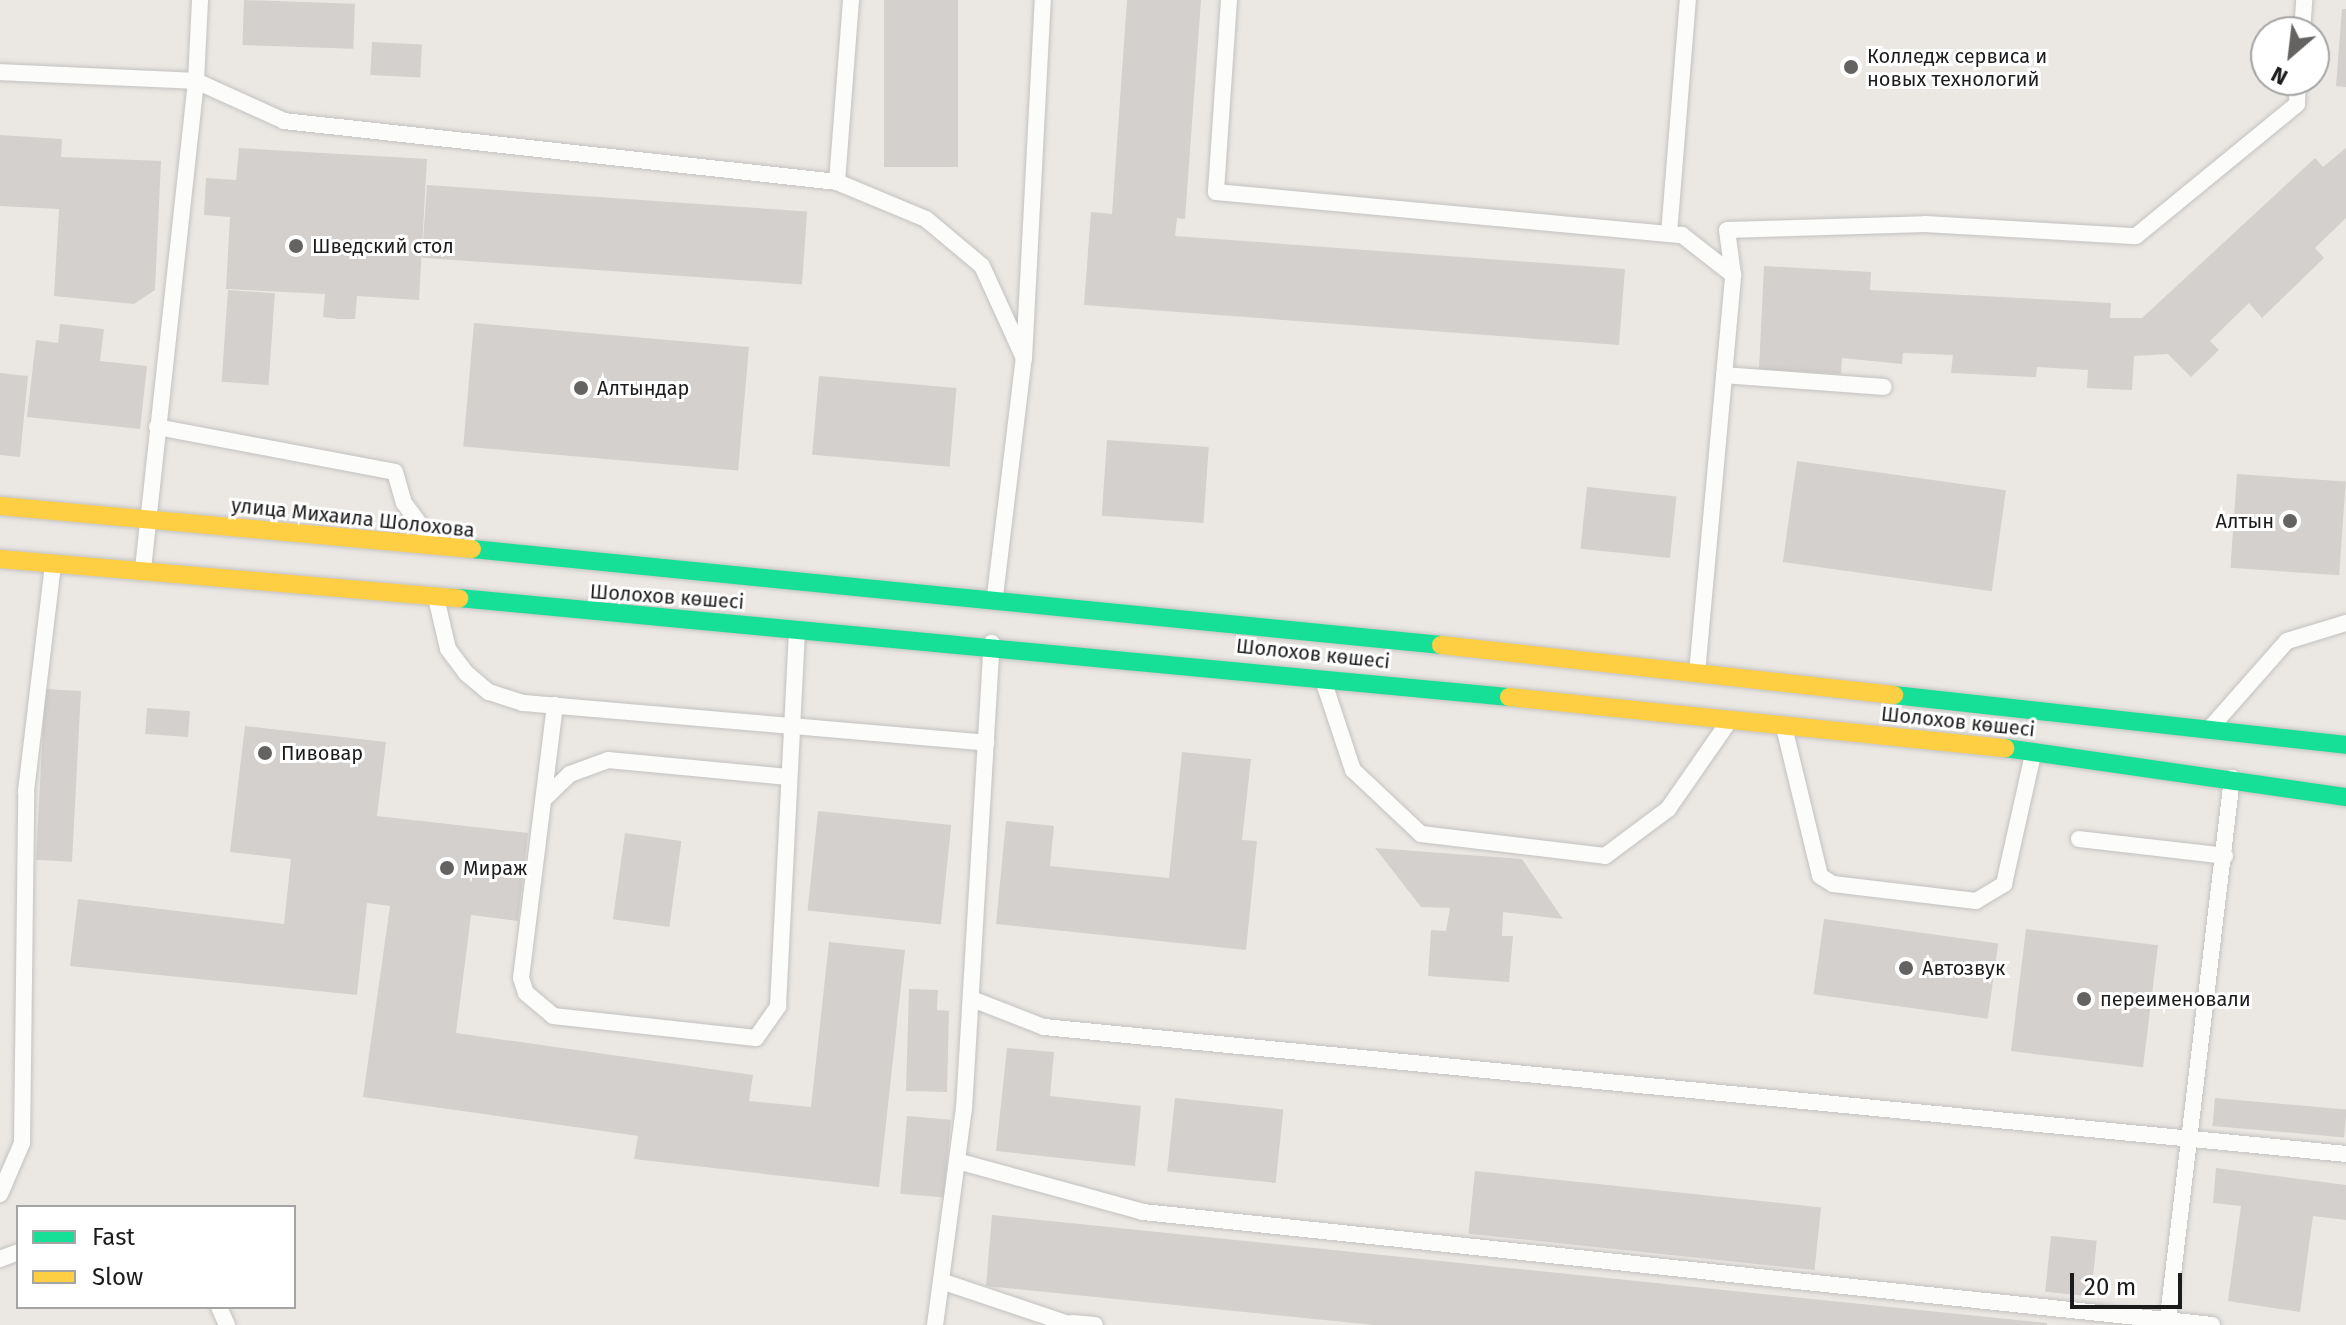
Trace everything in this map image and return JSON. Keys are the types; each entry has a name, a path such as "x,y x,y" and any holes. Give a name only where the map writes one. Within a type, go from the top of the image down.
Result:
{"highway":[{"path":"0,506 147,519"},
{"name":"улица Михаила Шолохова","path":"147,519 555,558"},
{"name":"Шолохов көшесі","path":"555,558 995,596 1697,675 2225,751 2346,797"},
{"path":"0,559 142,573"},
{"name":"Шолохов көшесі","path":"142,573 437,602 992,643 2034,752 2225,751 2346,745"}],"lane":[{"path":"142,573 196,81 200,0"},
{"path":"837,182 851,0"},
{"path":"935,1325 957,1161 972,999 995,596 1024,358 1043,0"},
{"path":"1229,0 1216,192 1682,235 1733,275"},
{"path":"1669,234 1688,0"},
{"path":"0,72 196,81 284,121 837,182 926,219 982,266 1024,358"},
{"path":"1697,675 1733,275 1727,230 1925,224 2136,236 2297,104 2297,96"},
{"path":"1724,375 1884,387"},
{"path":"157,427 395,472 404,503 438,549"},
{"path":"0,1194 22,1143 26,791 53,564"},
{"path":"437,602 448,649 466,673 489,692 555,705 790,721 986,743"},
{"path":"2167,1323 2225,856 2225,751 2287,641 2346,623"},
{"path":"555,705 521,978 537,1007 553,1016 756,1038 778,1006 797,629"},
{"path":"1322,677 1353,770 1421,834 1605,856 1668,809 1730,720"},
{"path":"1783,725 1820,876 1833,884 1976,901 2004,884 2034,752"},
{"path":"544,799 570,774 608,760 788,777"},
{"path":"2079,839 2225,856"},
{"path":"972,999 1044,1027 2190,1135 2346,1154"},
{"path":"957,1161 1143,1212 2167,1323 2212,1325"},
{"path":"941,1281 1072,1324 1095,1325"}],"building":[{"path":"244,0 355,4 353,49 242,45"},
{"path":"884,0 958,0 958,167 884,167"},
{"path":"1127,0 1201,0 1185,219 1177,218 1175,236 1625,269 1619,345 1084,305 1091,212 1112,214"},
{"path":"2342,9 2346,9 2346,87 2336,86"},
{"path":"372,42 422,45 420,78 370,75"},
{"path":"0,135 62,139 61,157 161,161 155,290 134,304 54,296 59,209 0,206"},
{"path":"239,148 427,159 419,300 357,296 355,319 339,319 323,317 325,294 226,289 230,217 204,215 206,178 236,180"},
{"path":"2346,148 2346,218 2315,248 2324,258 2262,318 2249,303 2210,341 2219,350 2191,377 2168,354 2134,356 2132,390 2087,388 2088,370 2037,367 2036,377 1951,373 1953,355 1903,353 1902,364 1842,358 1841,374 1759,369 1764,266 1871,272 1870,290 2111,303 2110,318 2142,318 2315,158 2323,167"},
{"path":"427,185 807,212 802,284 422,258"},
{"path":"228,290 275,293 268,385 222,382"},
{"path":"474,323 749,347 738,471 463,447"},
{"path":"60,324 104,329 100,361 147,366 140,429 27,417 36,340 58,343"},
{"path":"0,373 28,376 20,457 0,455"},
{"path":"819,376 956,388 950,467 812,455"},
{"path":"1107,440 1209,447 1203,523 1102,516"},
{"path":"1797,461 2006,490 1992,591 1783,562"},
{"name":"Алтын","path":"2237,474 2346,482 2339,575 2230,568"},
{"path":"1587,487 1677,496 1670,558 1581,549"},
{"path":"45,689 81,691 72,862 36,860"},
{"path":"147,708 190,711 188,737 145,734"},
{"path":"245,726 386,742 377,816 528,833 518,921 471,915 456,1033 753,1075 749,1101 811,1107 829,942 905,950 879,1187 634,1159 638,1136 363,1097 390,906 367,903 357,995 70,966 78,899 284,924 291,859 230,852"},
{"path":"1182,752 1251,759 1242,840 1257,841 1246,950 996,924 1006,821 1054,826 1050,866 1169,878"},
{"path":"818,811 951,825 941,924 808,910"},
{"path":"625,833 681,841 669,927 613,919"},
{"path":"1375,848 1522,859 1563,919 1503,912 1502,936 1513,936 1509,982 1428,976 1431,930 1446,931 1450,908 1421,907"},
{"name":"Автозвук","path":"1824,919 1998,943 1988,1019 1813,994"},
{"name":"переименовали","path":"2026,929 2158,945 2143,1067 2011,1051"},
{"path":"909,989 938,990 937,1010 949,1011 947,1092 906,1091"},
{"path":"1007,1048 1054,1052 1050,1096 1141,1106 1135,1166 996,1151"},
{"path":"1175,1098 1283,1109 1276,1183 1167,1172"},
{"path":"2215,1098 2346,1109 2344,1137 2213,1126"},
{"path":"907,1116 951,1120 944,1198 900,1194"},
{"path":"2216,1168 2346,1185 2346,1220 2313,1216 2300,1312 2228,1301 2241,1206 2213,1203"},
{"path":"1475,1171 1821,1207 1815,1270 1468,1234"},
{"path":"992,1215 2047,1325 1374,1325 986,1286"},
{"path":"2051,1236 2097,1241 2091,1297 2045,1292"}],"traffic: fast":[{"path":"472,549 1441,645"},
{"path":"459,598 1509,697"},
{"path":"1894,695 2346,745"},
{"path":"2005,748 2346,797"}],"traffic: slow":[{"path":"0,506 472,549"},
{"path":"0,559 459,598"},
{"path":"1441,645 1894,695"},
{"path":"1509,697 2005,748"}],"place":[{"name":"Колледж сервиса и новых технологий","path":"1851,67"},
{"name":"Шведский стол","path":"296,246"},
{"name":"Алтындар","path":"581,388"},
{"name":"Алтын","path":"2290,521"},
{"name":"Пивовар","path":"265,753"},
{"name":"Мираж","path":"447,868"},
{"name":"Автозвук","path":"1906,968"},
{"name":"переименовали","path":"2084,999"}]}
